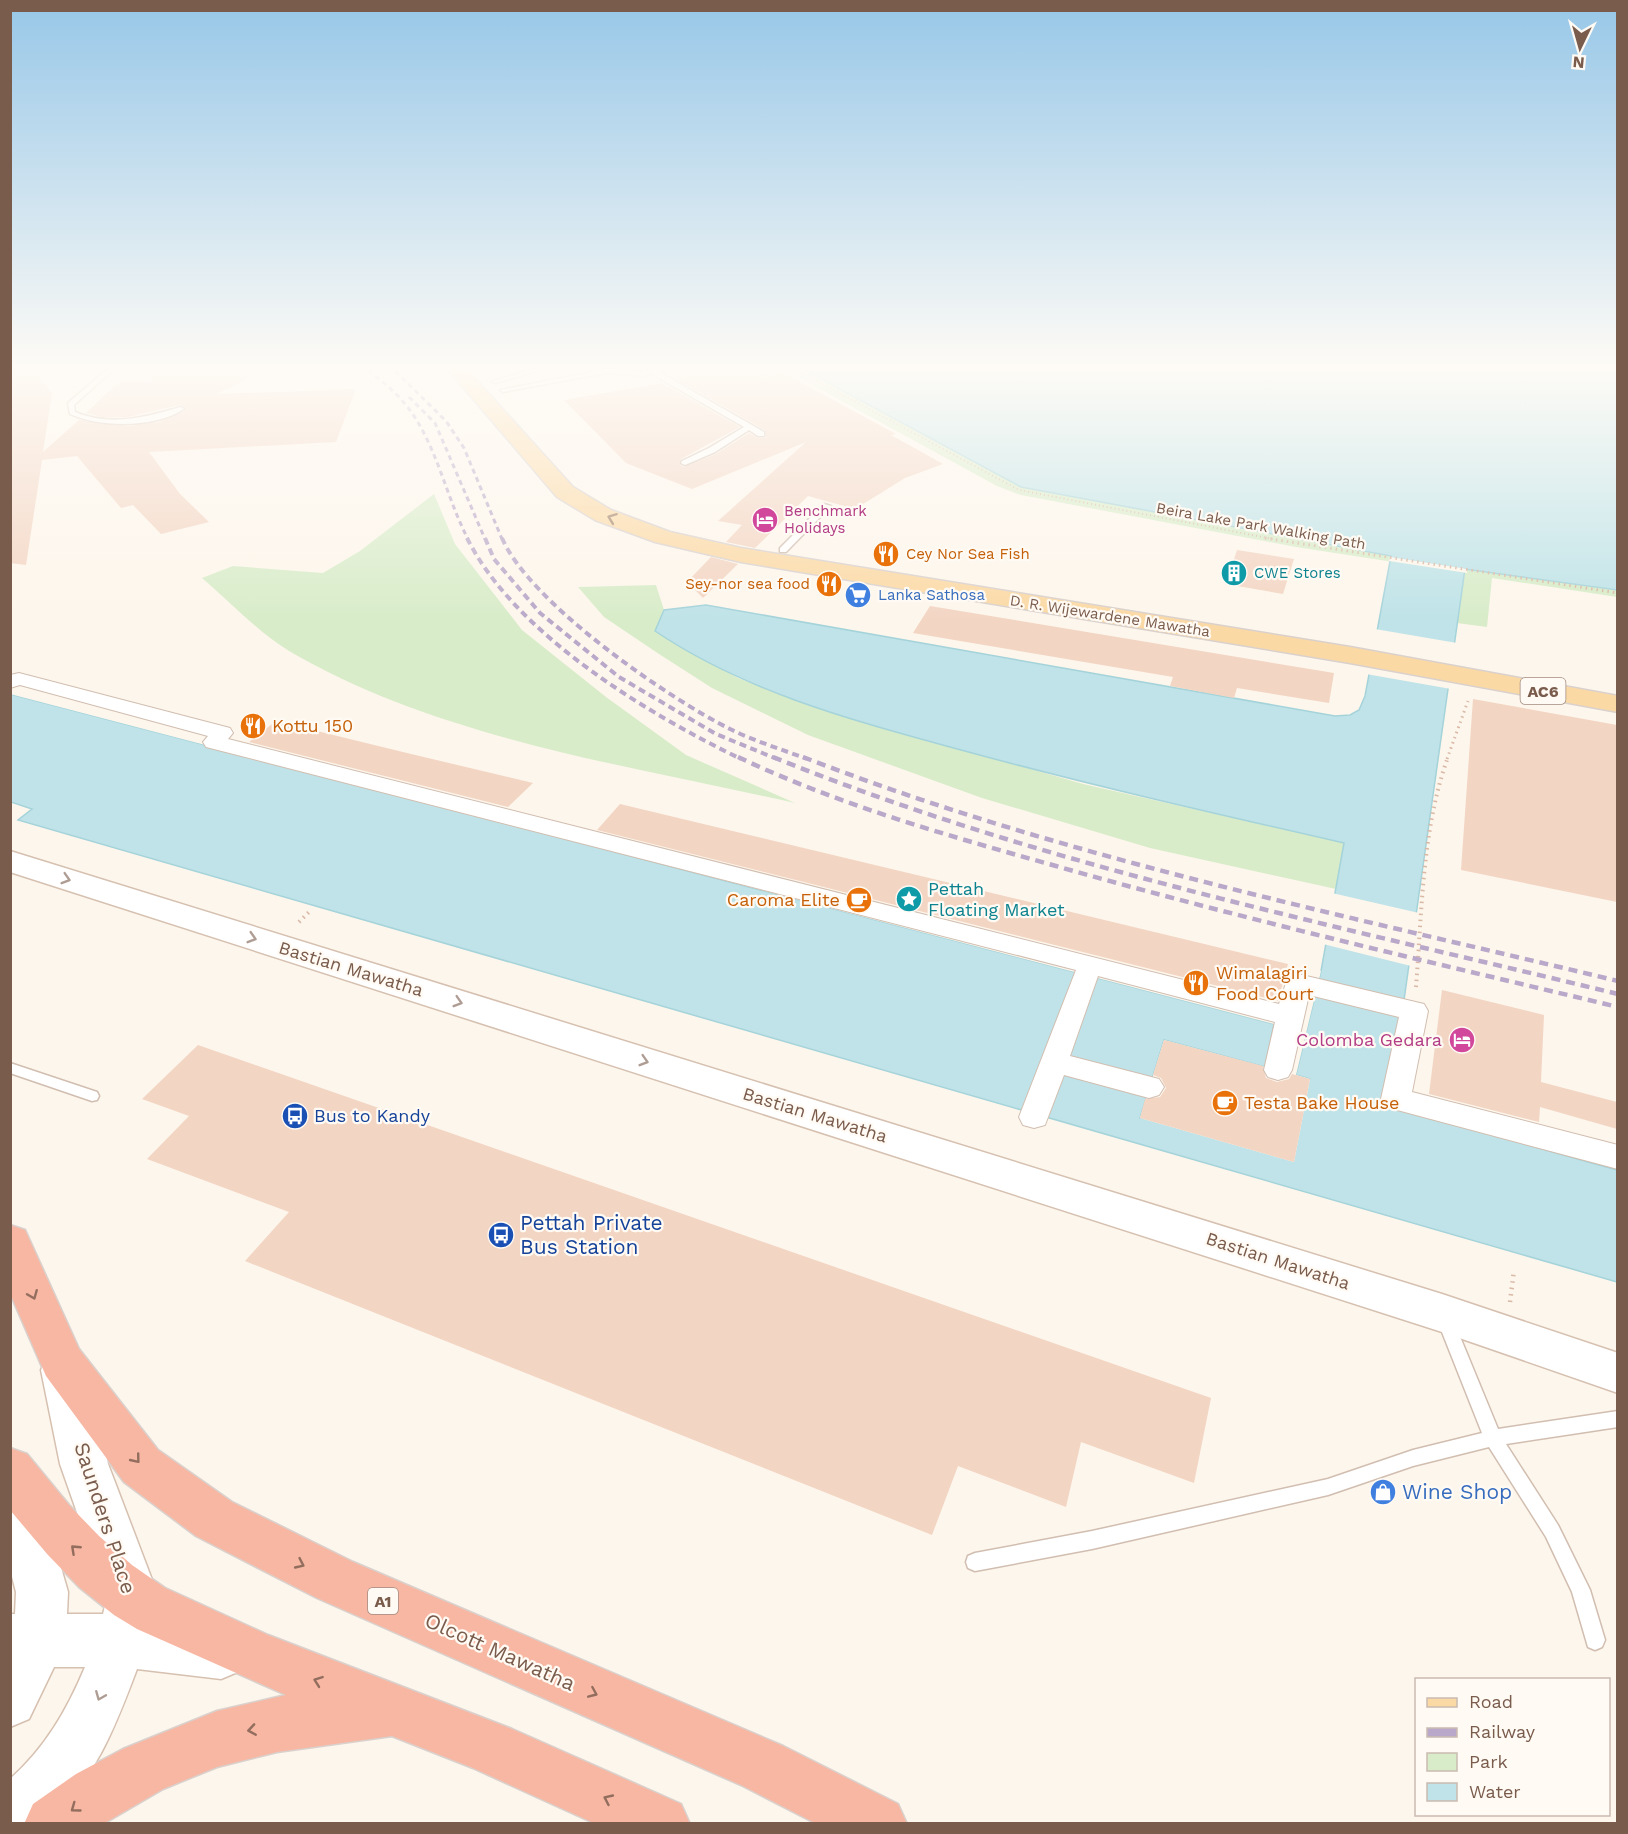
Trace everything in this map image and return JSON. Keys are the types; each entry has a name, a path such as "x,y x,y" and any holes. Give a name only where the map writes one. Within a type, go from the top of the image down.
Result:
{"highway":[{"name":"Olcott Mawatha","path":"10,1242 62,1362 141,1466 214,1519 277,1553 335,1580 763,1766 878,1824"},
{"path":"10,1470 44,1517 74,1549 127,1620"},
{"path":"266,1662 393,1709 580,1786 661,1824"},
{"path":"53,1824 87,1798 170,1756 243,1731 393,1709"}],"main road":[{"name":"D. R. Wijewardene Mawatha","path":"529,451 566,492 603,515 663,537 741,555 1351,648"},
{"name":"D. R. Wijewardene Mawatha","path":"585,479 618,502 661,521 694,531 783,550 1351,648 1617,704"},
{"name":"D. R. Wijewardene Mawatha","path":"1472,672 1617,687"}],"street":[{"path":"10,682 19,680 222,734 214,742 1290,1016"},
{"name":"Bastian Mawatha","path":"10,861 1442,1313 1617,1373"},
{"path":"1034,1117 1084,977"},
{"path":"1278,1070 1298,983 1414,1011 1396,1099 1617,1156"},
{"path":"1053,1062 1149,1087"},
{"name":"Saunders Place","path":"62,1362 84,1464 127,1620"},
{"path":"10,1475 42,1592 25,1640 10,1700"},
{"path":"10,1819 53,1779 88,1725 127,1620"},
{"path":"25,1640 127,1620 206,1649 266,1662"}],"lane":[{"path":"685,463 711,451"},
{"path":"783,550 827,506"},
{"path":"10,1068 92,1096"},
{"path":"1442,1313 1493,1438 1552,1531 1581,1590 1595,1640"},
{"path":"975,1562 1092,1540 1328,1487 1413,1458 1493,1438 1617,1419"}],"path":[{"name":"Beira Lake Park Walking Path","path":"946,451 1019,490 1176,522 1390,559 1617,593"},
{"path":"1414,1011 1424,883 1437,787 1472,672"}],"green space":[{"path":"932,451 954,451 1021,487 1384,553 1392,558 1617,590 1617,597 1492,578 1487,627 1457,623 1465,573 1296,547 1021,495 997,486"},
{"path":"434,494 455,544 522,630 606,697 686,755 795,803 536,746 408,707 347,681 289,651 255,626 202,578 233,566 323,573 360,551"},
{"path":"656,585 664,610 655,631 738,678 810,706 1083,784 1344,843 1336,889 1150,848 982,798 808,735 712,688 659,654 604,617 578,587"}],"water":[{"path":"954,451 1617,451 1617,590 1465,569 1389,1106 1617,1170 1617,1282 18,820 32,809 11,802 10,694 1274,1024 1265,1067 1164,1040 1140,1118 1310,1079 1296,1075 1321,971 1344,843 1048,773 835,714 761,687 724,670 655,631 664,610 706,605 1335,716 1350,715 1359,710 1365,696 1391,556 1021,487"}],"pier":[{"path":"1390,557 1467,569 1467,573 1389,561"},
{"path":"1375,629 1457,643 1451,689 1366,674"},
{"path":"11,691 1275,1021 1277,1025 1266,1070 1166,1044 1143,1116 1292,1159 1307,1081 1295,1078 1293,1075 1318,971 1321,971 1296,1075 1310,1079 1294,1162 1140,1118 1164,1040 1265,1067 1274,1024 10,694"},
{"path":"1332,893 1419,913 1411,966 1323,944"}],"building":[{"path":"10,451 175,451 149,452 180,494 209,522 161,534 133,505 121,508 77,456 42,460 26,565 10,563"},
{"path":"614,451 697,451 681,459 679,464 684,467 721,451 785,451 692,489 626,463"},
{"path":"796,451 919,451 943,464 905,478 855,509 808,496 755,548 726,542 742,525 718,521"},
{"path":"1237,550 1294,559 1283,594 1226,584"},
{"path":"711,557 738,564 703,598 687,582"},
{"path":"930,606 1334,673 1329,703 1237,688 1234,698 1170,686 1173,677 913,633"},
{"path":"1473,699 1617,725 1617,902 1461,870"},
{"path":"276,721 533,783 508,807 249,742"},
{"path":"620,804 1288,964 1278,1001 597,830"},
{"path":"1442,990 1544,1015 1541,1082 1617,1102 1617,1129 1540,1107 1539,1122 1429,1094"},
{"name":"Testa Bake House","path":"1164,1040 1263,1066 1266,1078 1277,1082 1289,1079 1292,1074 1310,1079 1294,1162 1140,1118 1145,1099 1160,1097 1166,1088 1161,1078 1153,1075"},
{"path":"198,1045 1211,1398 1194,1483 1081,1442 1066,1507 958,1466 932,1535 245,1261 289,1212 147,1159 189,1116 142,1099"}],"railway":[{"path":"432,451 468,539"},
{"path":"447,451 485,539"},
{"path":"465,451 502,539"},
{"path":"467,538 489,573 517,607 550,638 625,694 665,719 741,759"},
{"path":"485,538 494,559 540,613 619,677 716,734 777,759"},
{"path":"502,538 517,563 540,590 602,646 671,695 730,729 807,759"},
{"path":"738,757 855,805 1016,855 1266,922 1618,1007"},
{"path":"773,757 876,796 980,831 1085,862 1298,918 1618,994"},
{"path":"803,757 1003,826 1104,855 1310,908 1618,981"}],"place":[{"name":"Benchmark Holidays","path":"765,520"},
{"name":"Cey Nor Sea Fish","path":"886,554"},
{"name":"CWE Stores","path":"1234,573"},
{"name":"Sey-nor sea food","path":"829,584"},
{"name":"Lanka Sathosa","path":"858,595"},
{"name":"Kottu 150","path":"253,726"},
{"name":"Pettah Floating Market","path":"909,899"},
{"name":"Caroma Elite","path":"859,900"},
{"name":"Wimalagiri Food Court","path":"1196,983"},
{"name":"Colomba Gedara","path":"1462,1040"},
{"name":"Testa Bake House","path":"1225,1103"},
{"name":"Bus to Kandy","path":"295,1116"},
{"name":"Pettah Private Bus Station","path":"501,1235"},
{"name":"Wine Shop","path":"1383,1492"}]}
